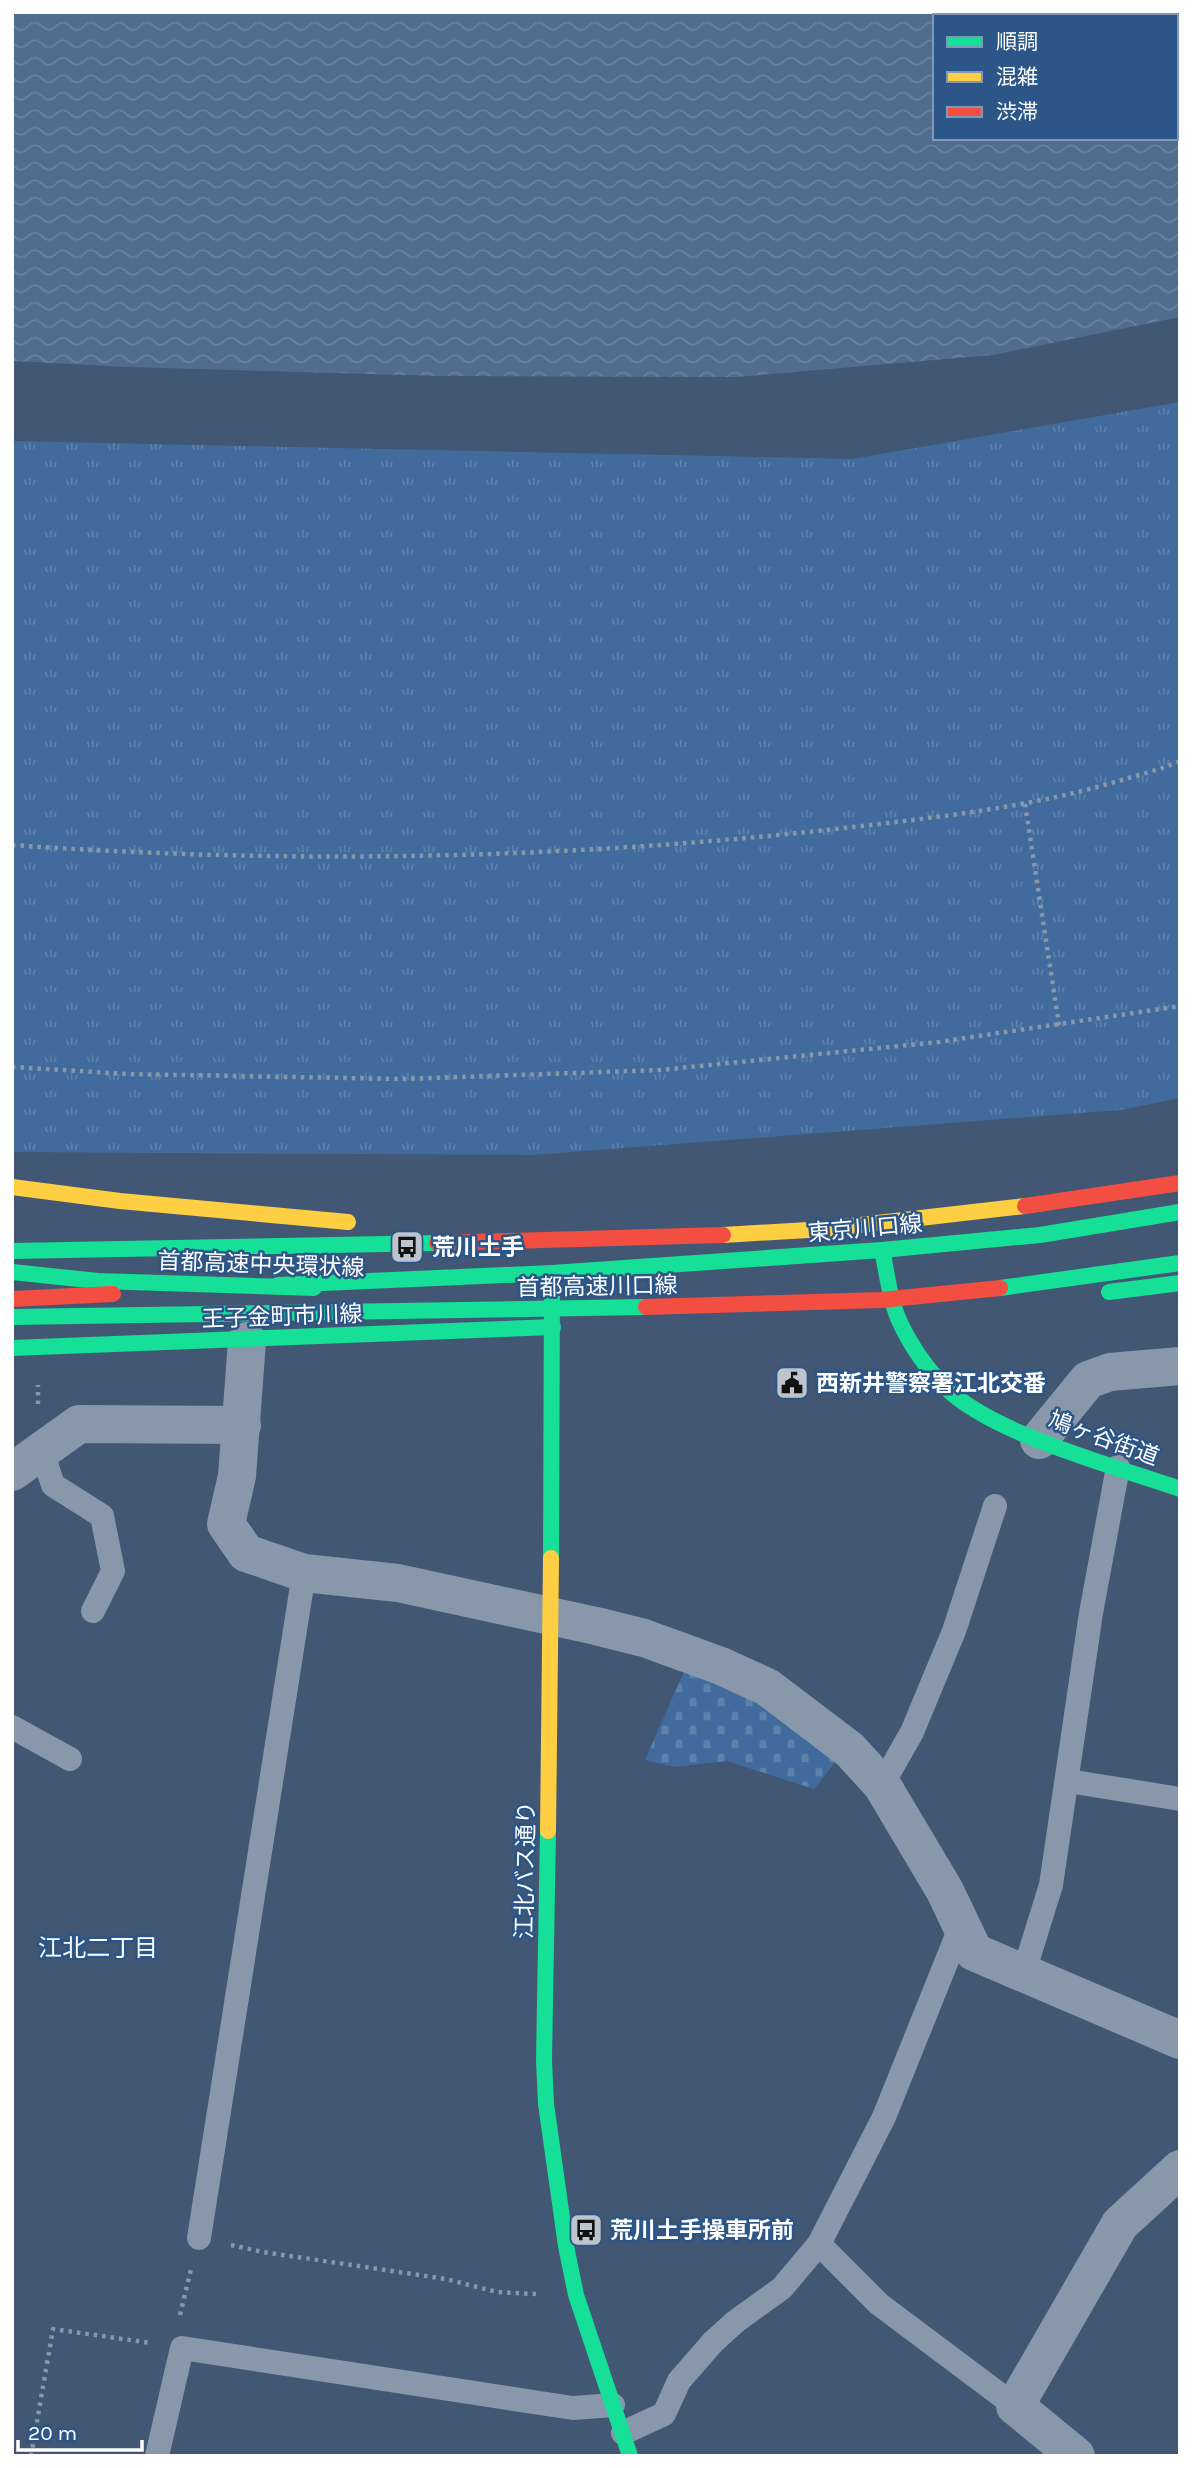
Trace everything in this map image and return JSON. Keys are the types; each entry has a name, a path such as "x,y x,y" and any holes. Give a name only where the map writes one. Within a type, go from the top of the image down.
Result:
{"main road":[{"name":"首都高速川口線","path":"12,1251 670,1237 825,1229 1065,1201 1180,1183"},
{"path":"12,1186 133,1202 359,1222"},
{"name":"東京川口線","path":"552,1273 882,1250 1040,1235 1180,1212"},
{"name":"首都高速川口線","path":"443,1227 670,1237"},
{"name":"鳩ヶ谷街道","path":"882,1250 897,1315 922,1361 947,1388 980,1413 1039,1440 1180,1489"},
{"name":"首都高速川口線","path":"12,1317 567,1310 881,1300 985,1290 1180,1264"},
{"name":"首都高速中央環状線","path":"12,1272 98,1281 760,1304"},
{"name":"王子金町市川線","path":"12,1299 552,1273"},
{"name":"江北バス通り","path":"552,1273 560,1327 551,1618 544,2060 546,2104 566,2246 576,2295 627,2444"},
{"path":"1089,1294 1180,1283"},
{"name":"王子金町市川線","path":"12,1348 560,1327"}],"street":[{"path":"247,1341 237,1476 226,1524 246,1553 304,1573 398,1583 644,1638 721,1666 768,1687 850,1751 882,1785 962,1923 974,1952 1180,2040"},
{"path":"1039,1440 1088,1380 1110,1372 1180,1366"},
{"path":"27,1461 79,1424 242,1425"},
{"path":"1076,2456 1014,2406 1120,2224 1180,2169"}],"lane":[{"path":"27,1461 53,1485 102,1516 113,1571 93,1611"},
{"path":"1023,1975 1051,1885 1091,1613 1118,1467"},
{"path":"882,1785 912,1732 954,1631 995,1506"},
{"path":"199,2238 304,1573"},
{"path":"12,1727 71,1759"},
{"path":"1068,1780 1180,1799"},
{"path":"627,2444 664,2414 679,2381 713,2342 782,2288 819,2244 884,2117 962,1923"},
{"path":"819,2244 878,2304 1014,2406"},
{"path":"157,2456 182,2348 573,2408 613,2405"}],"path":[{"path":"12,845 126,853 286,858 526,853 785,835 1025,804 1081,792 1180,761"},
{"path":"1167,767 1180,768"},
{"path":"1025,804 1059,1025"},
{"path":"12,1067 127,1074 311,1079 402,1079 660,1070 939,1042 1180,1006"},
{"path":"31,2456 53,2329 182,2348 177,2329 199,2238 263,2252 446,2279 497,2292 576,2295"}],"green space":[{"path":"1180,402 1180,1098 1121,1110 532,1155 12,1152 12,441 852,459"},
{"path":"685,1669 749,1694 837,1760 814,1789 727,1761 674,1767 645,1760"}],"water":[{"path":"12,12 1180,12 1180,317 993,355 737,377 439,376 12,361"}],"traffic: fast":[{"path":"552,1273 882,1250 1040,1235 1180,1212"},
{"path":"12,1251 437,1243"},
{"path":"882,1250 890,1293 907,1337 946,1388 967,1405 1024,1435 1180,1489"},
{"path":"1000,1288 1180,1263"},
{"path":"12,1272 98,1281 314,1288"},
{"path":"278,1285 552,1273 551,1558"},
{"path":"1109,1292 1180,1283"},
{"path":"12,1317 646,1307"},
{"path":"12,1348 553,1327"},
{"path":"548,1831 544,2060 546,2104 566,2246 576,2295 630,2456"}],"traffic: slow":[{"path":"12,1187 120,1201 348,1222"},
{"path":"723,1235 825,1229 1025,1206"},
{"path":"548,1831 551,1558"}],"traffic: jam":[{"path":"1025,1206 1180,1183"},
{"path":"437,1243 723,1235"},
{"path":"646,1307 881,1300 1000,1288"},
{"path":"12,1299 113,1294"}],"place":[{"name":"荒川土手","path":"407,1247"},
{"name":"西新井警察署江北交番","path":"792,1383"},
{"name":"荒川土手操車所前","path":"586,2230"}],"district":[{"name":"江北二丁目","path":"98,1948"}]}
